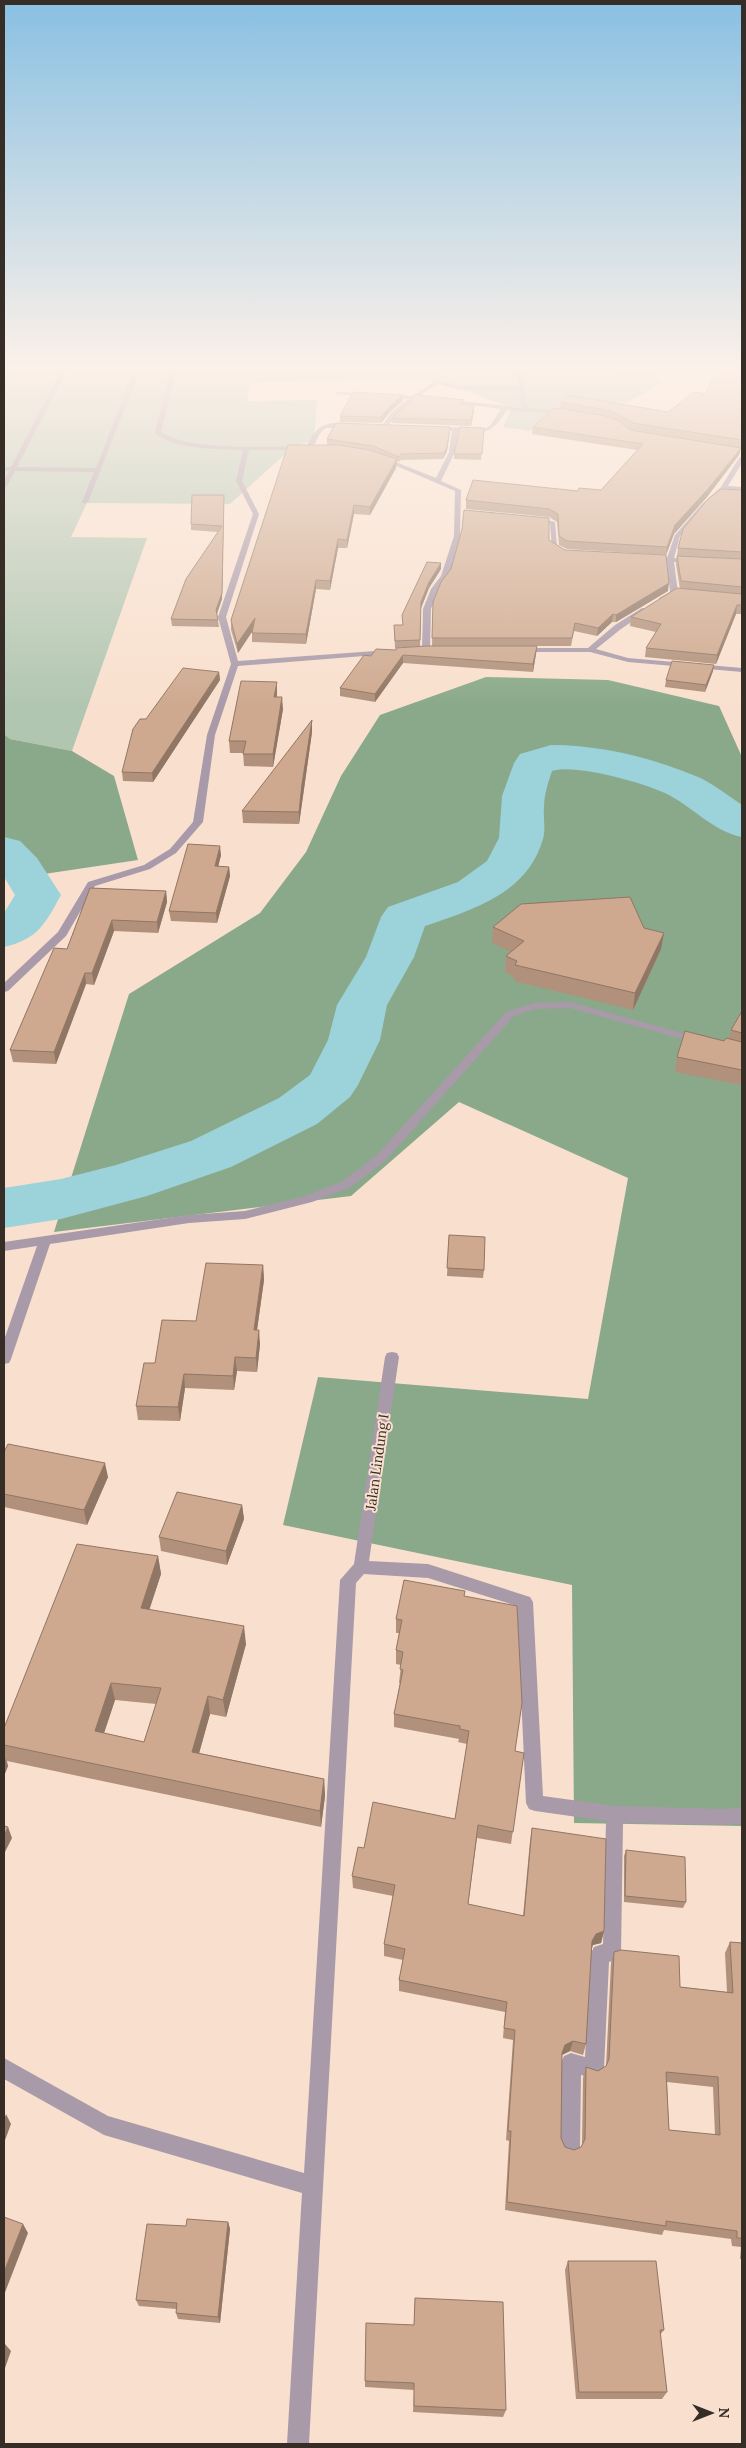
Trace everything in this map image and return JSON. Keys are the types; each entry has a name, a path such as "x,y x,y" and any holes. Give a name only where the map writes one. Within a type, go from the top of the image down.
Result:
{"street":[{"path":"85,502 94,479"},
{"path":"4,989 62,934 91,884 147,867 173,851 198,822 211,735 235,664 222,616 256,514 239,479"},
{"path":"426,650 427,608 435,589 445,576 457,536 456,512 459,497 458,490 433,479"},
{"path":"674,593 670,560 677,536 704,505 724,488 729,479"},
{"path":"724,488 742,489"},
{"path":"456,512 466,513"},
{"path":"524,518 553,523 554,548 564,553 574,554"},
{"path":"641,558 697,561"},
{"path":"658,603 674,593 684,594"},
{"path":"590,650 618,627 650,608"},
{"path":"416,650 436,650"},
{"path":"513,650 590,650 628,660 742,670"},
{"path":"235,664 397,652"},
{"path":"4,1246 180,1220 245,1215 308,1199 346,1185 380,1159 510,1014 534,1006 570,1005 708,1044"},
{"path":"4,1360 45,1241"},
{"name":"Jalan Lindung I","path":"362,1567 392,1357"},
{"path":"298,2444 348,1580 362,1567 428,1571 526,1602 535,1803 615,1814 726,1817 742,1815"},
{"path":"570,2148 571,2063 594,2069 600,1953 612,1953 615,1814"},
{"path":"4,2068 104,2125 312,2186"}],"green space":[{"path":"4,479 257,479 230,504 87,503 71,537 147,538 72,751 10,739 4,734"},
{"path":"486,677 608,680 719,706 742,757 742,1826 574,1823 572,1585 283,1525 318,1377 588,1399 628,1178 459,1102 351,1196 54,1232 129,994 260,913 306,852 341,776 380,715"},
{"path":"4,734 10,739 72,751 114,776 138,860 24,877 4,860"}],"building":[{"path":"277,479 386,479 370,507 354,505 347,540 338,539 330,581 316,580 306,634 252,633 255,618 237,644 231,620"},
{"path":"611,479 716,479 675,525 667,547 567,541 559,536 558,514 549,509 466,500 473,480 578,491 579,488 601,490"},
{"path":"721,489 742,490 742,552 678,548 683,529 708,499"},
{"path":"192,495 224,495 222,593 216,610 218,620 171,619 186,579 222,526 191,524"},
{"path":"464,510 549,518 549,540 565,550 666,555 669,583 616,615 613,614 598,628 575,623 572,638 432,638 433,602 441,582 451,569 462,529"},
{"path":"677,556 742,559 742,587 681,581"},
{"path":"427,562 441,563 429,582 421,602 420,640 395,641 394,625 403,625 402,615"},
{"path":"677,588 742,594 742,605 737,605 717,655 646,648 661,624 631,617"},
{"path":"426,646 537,646 533,664 403,655 375,694 340,688 364,655 371,656 376,649 396,650 396,648"},
{"path":"672,661 714,665 706,685 666,680"},
{"path":"183,668 219,672 152,773 122,772 133,729 140,719 146,719"},
{"path":"241,681 277,682 274,697 282,697 273,754 243,754 246,741 229,741"},
{"path":"312,720 299,812 242,811"},
{"path":"188,844 220,846 215,866 229,867 216,913 169,911"},
{"path":"90,888 166,891 157,922 112,920 92,973 85,973 54,1052 10,1050 54,948 67,949"},
{"path":"630,897 644,928 664,933 635,993 515,965 517,961 506,956 524,941 493,927 521,904"},
{"path":"742,1011 742,1033 731,1030"},
{"path":"685,1031 724,1041 726,1038 742,1042 742,1070 677,1057"},
{"path":"449,1235 485,1237 484,1270 447,1268"},
{"path":"206,1263 263,1265 254,1330 259,1330 256,1358 235,1357 233,1376 184,1374 178,1407 136,1406 144,1363 155,1363 162,1320 196,1321"},
{"path":"8,1444 105,1463 84,1510 4,1494 4,1452"},
{"path":"177,1492 242,1505 226,1551 159,1537"},
{"path":"77,1544 158,1556 141,1608 244,1626 223,1700 208,1696 192,1752 324,1779 320,1811 4,1745 4,1728","holes":["111,1683 161,1688 144,1742 95,1731"]},
{"path":"404,1580 465,1591 464,1596 517,1606 522,1703 515,1751 524,1753 513,1832 478,1825 468,1904 524,1916 532,1828 606,1839 604,1931 596,1934 592,1941 586,2044 573,2041 565,2045 562,2053 561,2138 565,2147 574,2150 581,2147 585,2139 586,2067 598,2071 606,2066 609,2059 614,1952 621,1950 679,1956 680,1987 733,1993 730,1942 742,1943 742,2238 737,2238 737,2231 666,2221 666,2226 507,2202 511,2131 508,2131 515,2030 504,2028 507,2002 399,1980 405,1949 384,1944 395,1885 352,1876 358,1847 364,1848 373,1802 455,1819 469,1731 460,1729 460,1726 394,1714 403,1670 400,1669 403,1652 396,1650 402,1620 396,1619","holes":["666,2072 718,2077 720,2135 669,2130"]},
{"path":"4,1826 8,1827 4,1836"},
{"path":"626,1850 685,1857 686,1902 625,1896"},
{"path":"4,2217 23,2224 4,2272"},
{"path":"187,2219 228,2222 218,2317 176,2313 177,2303 136,2300 147,2224 186,2226"},
{"path":"568,2261 656,2261 664,2330 660,2330 667,2392 579,2392"},
{"path":"415,2298 503,2302 506,2410 414,2406 414,2383 365,2381 366,2323 414,2325"}],"waterway":[{"path":"4,1208 61,1199 127,1182 211,1154 298,1111 331,1085 354,1040 362,1005 390,957 405,917 474,891 490,882 514,856 522,834 522,808 525,790 535,763 551,757 581,757 631,768 680,784 742,824"},
{"path":"4,850 21,868 38,895 23,921 4,933"}]}
